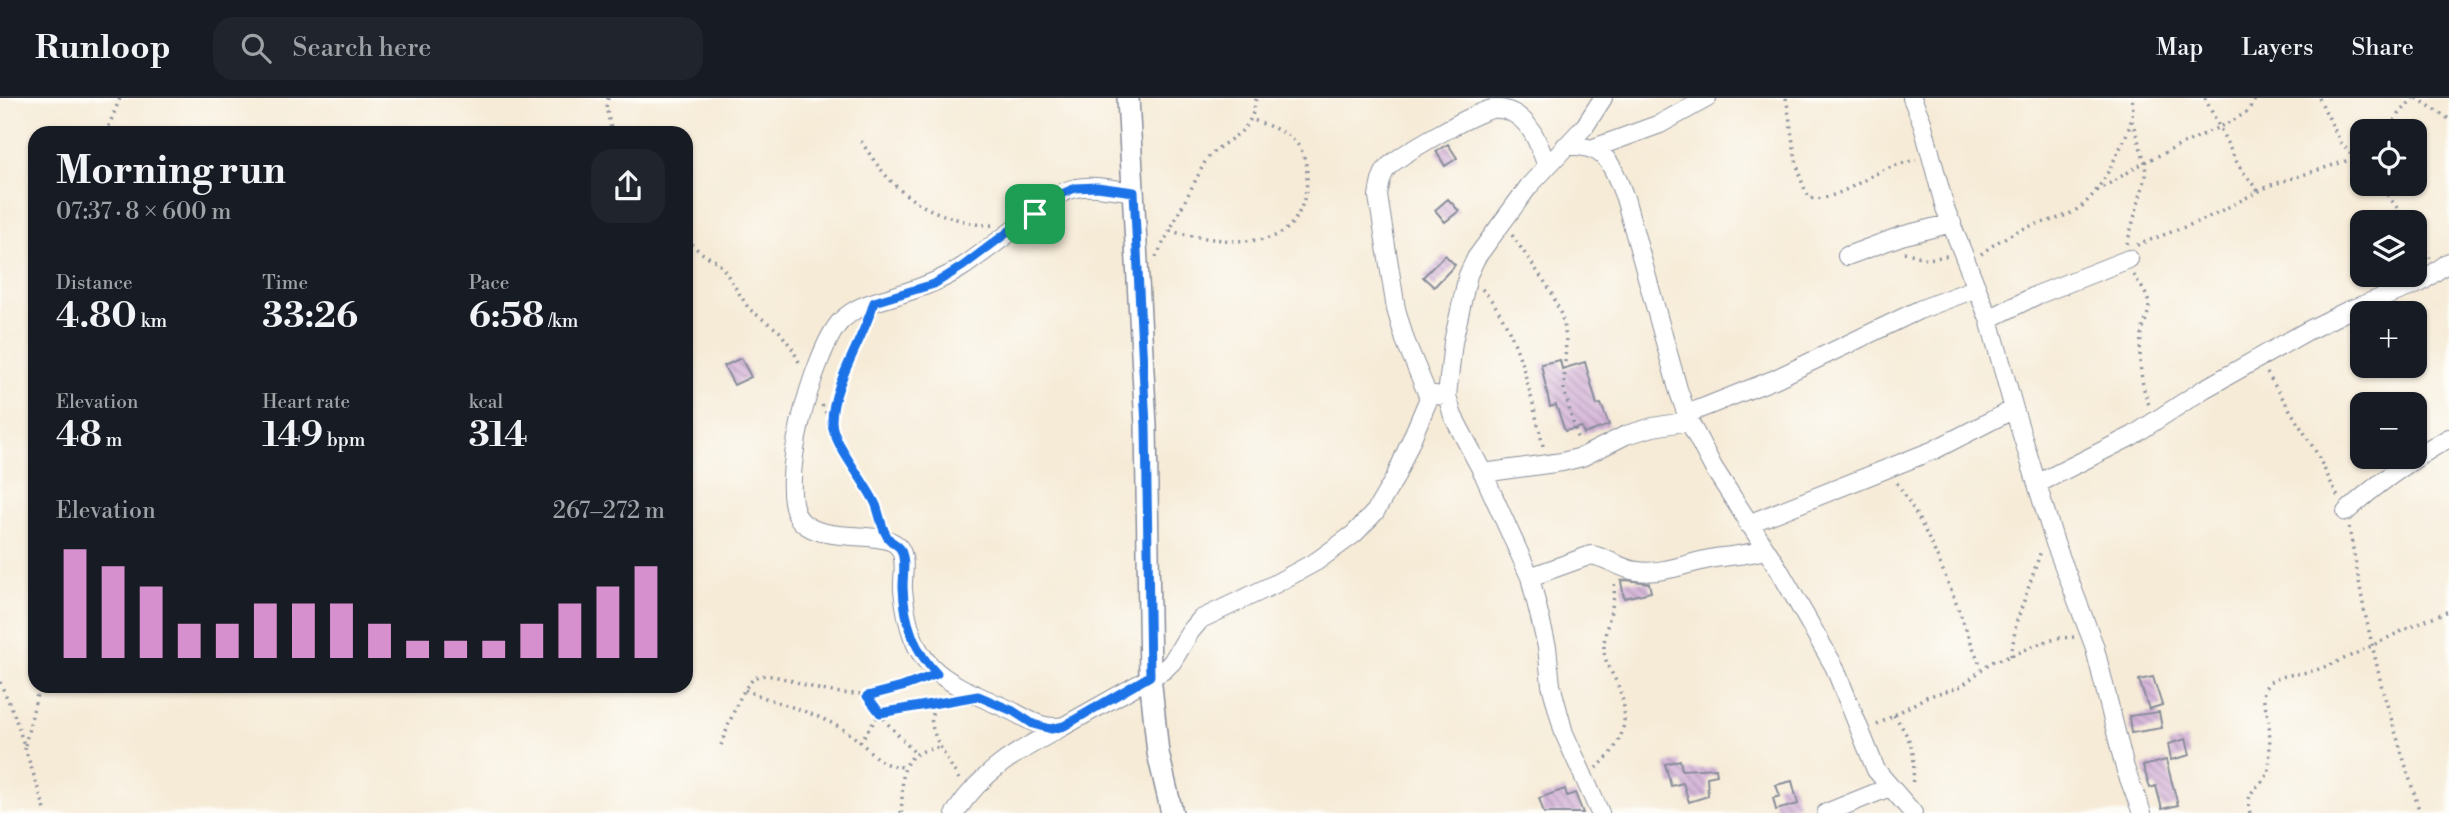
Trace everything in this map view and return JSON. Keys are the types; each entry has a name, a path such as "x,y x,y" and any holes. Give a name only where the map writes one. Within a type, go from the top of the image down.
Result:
{"street":[{"path":"1128,98 1146,426 1150,676 1158,752 1172,813"},
{"path":"955,813 966,796 991,770 1017,752 1164,670 1201,619 1317,561 1354,534 1375,512 1438,397 1468,275 1476,258 1547,166 1585,126 1603,98"},
{"path":"1565,146 1594,148 1660,124 1707,98"},
{"path":"1912,98 1952,223 1989,319 2050,528 2094,645 2125,768 2142,813"},
{"path":"1547,166 1535,136 1524,120 1511,112 1496,108 1476,115 1389,166 1381,177 1378,196 1396,309 1405,340 1438,397 1453,416 1483,473 1530,577 1547,648 1551,685 1564,733 1600,813"},
{"path":"1594,148 1605,157 1625,198 1688,417 1713,467 1834,666 1876,770 1910,811"},
{"path":"1064,726 1051,729 1033,724 1013,711 937,674 926,663 916,646 907,620 903,588 904,559 900,547 888,539 841,537 818,532 801,522 794,510 792,483 795,452 810,384 839,322 855,310 874,302 934,284 963,266 1053,198 1075,188 1097,187 1134,192"},
{"path":"1847,256 1887,241 1952,223"},
{"path":"1989,319 2127,254"},
{"path":"2037,484 2132,436 2204,389 2347,311 2420,283 2444,266"},
{"path":"1483,473 1582,457 1626,435 1688,417 1919,310 1977,288"},
{"path":"1748,524 1888,470 2014,409"},
{"path":"2346,512 2374,485 2449,438"},
{"path":"1530,577 1591,555 1628,569 1660,572 1765,550"},
{"path":"1826,813 1890,787"}],"path":[{"path":"109,126 120,98"},
{"path":"608,98 606,107 610,126"},
{"path":"1139,277 1159,253 1206,160 1215,149 1246,128 1256,98"},
{"path":"1786,98 1798,171 1803,188 1810,198 1818,200 1882,171 1931,156"},
{"path":"1887,241 1913,257 1965,257 2025,228 2063,216 2082,206 2095,192 2112,165 2132,121 2132,98"},
{"path":"2205,98 2238,165 2258,191"},
{"path":"2095,192 2145,162 2246,112 2256,98"},
{"path":"2319,98 2341,143 2350,153"},
{"path":"2396,119 2415,98 2449,119"},
{"path":"1170,231 1212,239 1268,238 1280,235 1300,213 1306,178 1305,159 1299,146 1292,138 1251,119"},
{"path":"861,142 897,190 917,204 943,216 996,225"},
{"path":"2127,254 2203,220 2258,191 2350,160"},
{"path":"2388,196 2399,210"},
{"path":"1501,223 1521,246 1551,291 1562,317 1566,337 1564,389 1582,457"},
{"path":"693,246 717,262 749,309 779,331 792,348 810,384"},
{"path":"2427,247 2444,266"},
{"path":"1468,275 1489,296 1503,318 1526,383 1548,464"},
{"path":"874,302 866,327 844,374 833,410 832,425 837,444 866,484 888,539"},
{"path":"2258,359 2315,452 2346,512 2372,644 2389,713 2420,813"},
{"path":"1888,470 1935,550 1981,668"},
{"path":"2011,656 2016,624 2050,528"},
{"path":"1584,779 1612,753 1624,732 1625,718 1617,683 1604,654 1614,586 1611,561"},
{"path":"2250,813 2250,794 2266,777 2269,768 2269,722 2263,692 2267,684 2274,679 2315,670 2449,611"},
{"path":"1863,739 1880,722 1926,697 1962,686 1991,662 2060,638 2073,636 2094,645"},
{"path":"721,745 745,690 753,679 761,675 819,690 867,696 937,674"},
{"path":"0,682 14,714 46,813"},
{"path":"745,690 831,723 860,742 873,757 884,763 904,767"},
{"path":"24,746 37,693"},
{"path":"867,696 916,753"},
{"path":"860,742 880,713 978,696"},
{"path":"942,702 935,708 931,718 933,734 960,780 966,796"},
{"path":"1894,715 1910,740 1915,754 1910,811"},
{"path":"901,813 904,767 909,758 916,753 941,747"}],"building":[{"path":"1448,144 1457,158 1445,166 1436,151"},
{"path":"1448,199 1459,211 1445,222 1435,210"},
{"path":"1445,255 1455,265 1434,287 1423,277"},
{"path":"741,358 751,377 734,385 724,366"},
{"path":"1560,360 1562,369 1585,362 1597,405 1601,404 1609,425 1584,434 1581,427 1565,431 1556,405 1550,407 1541,364"},
{"path":"1621,581 1649,583 1651,592 1624,598"},
{"path":"2153,677 2162,705 2149,709 2139,680"},
{"path":"2159,712 2162,728 2131,733 2129,716"},
{"path":"2186,739 2190,755 2171,760 2168,744"},
{"path":"1680,760 1682,770 1716,768 1717,775 1707,777 1708,796 1689,802 1683,783 1671,786 1665,764"},
{"path":"2166,760 2178,805 2162,809 2156,786 2150,788 2143,766"},
{"path":"1792,781 1798,804 1776,810 1773,798 1780,796 1776,785"},
{"path":"1565,789 1567,796 1575,793 1583,813 1544,813 1539,798"}],"route":[{"path":"1097,187 1134,192 1146,426 1150,676 1064,726 1051,729 1033,724 1013,711 978,696 880,713 867,696 937,674 926,663 916,646 907,620 903,588 904,559 900,547 888,539 866,484 837,444 832,425 833,410 874,302 934,284 1035,214 1053,198 1075,188 1097,187"}]}
